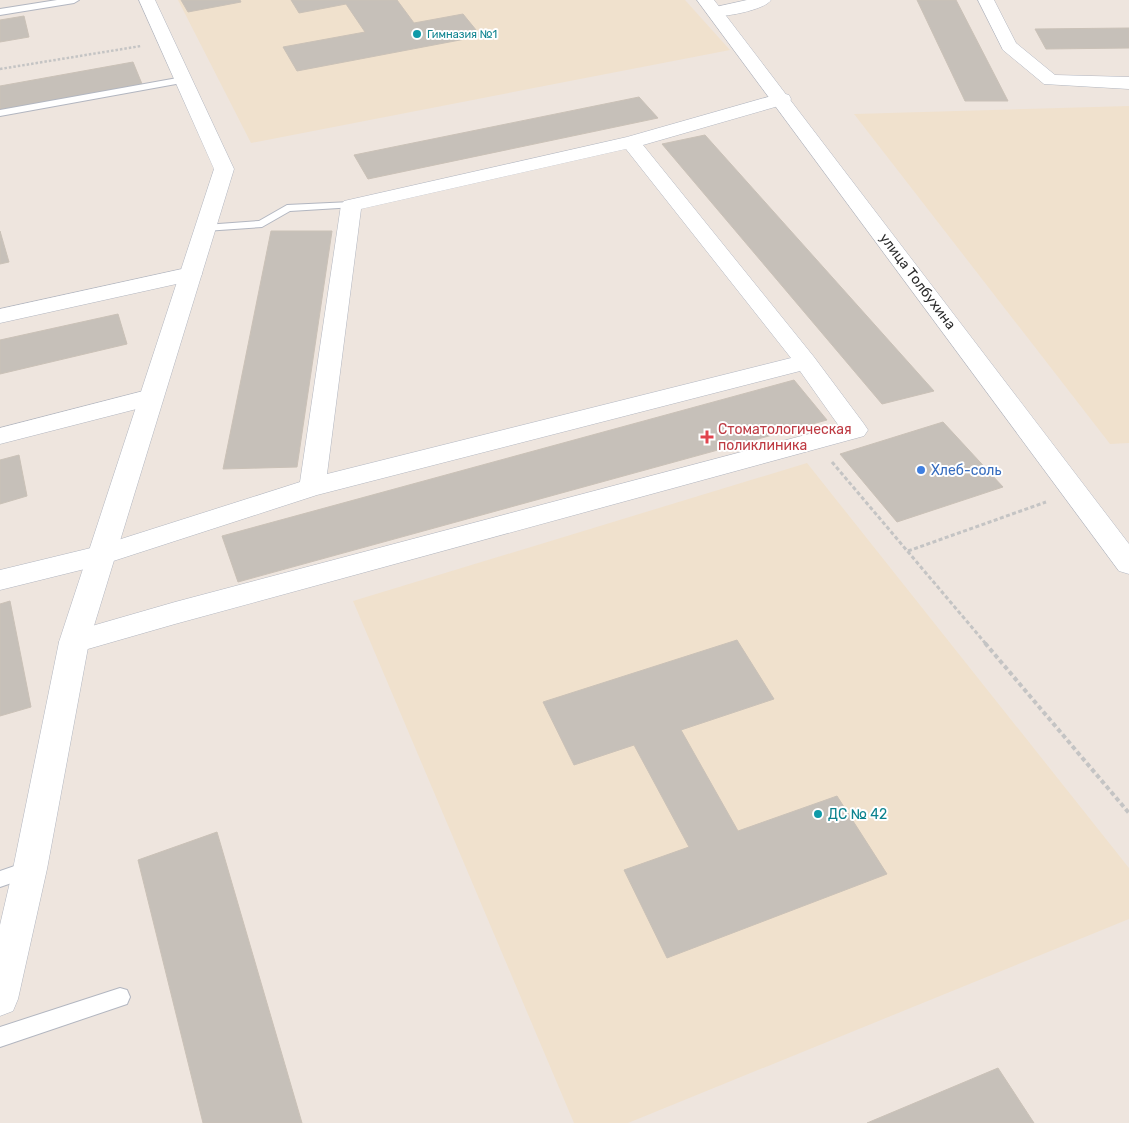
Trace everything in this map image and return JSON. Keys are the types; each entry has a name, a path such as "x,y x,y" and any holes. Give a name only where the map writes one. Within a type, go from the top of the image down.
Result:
{"street":[{"path":"0,999 30,869 74,642 224,169 147,0"},
{"path":"711,6 743,8 763,0"},
{"path":"986,0 1009,46 1050,80 1129,83"},
{"name":"улица Толбухина","path":"711,6 1129,564"},
{"path":"312,487 351,205 632,142 782,99"},
{"path":"74,642 854,430 806,362 632,142"},
{"path":"0,316 191,274"},
{"path":"0,580 101,555 312,487 806,362"},
{"path":"0,436 151,397"}],"lane":[{"path":"0,12 74,0"},
{"path":"0,113 183,80"},
{"path":"205,228 262,224 287,208 351,205"},
{"path":"0,879 30,869"},
{"path":"0,1037 120,997"}],"path":[{"path":"0,69 166,42"},
{"path":"814,441 1129,813"},
{"path":"908,551 1075,492"}],"shaded area":[{"path":"178,0 685,0 730,50 251,143"},
{"path":"1129,106 1129,443 1110,444 854,114"},
{"path":"807,463 1129,868 1129,919 628,1123 574,1123 353,601"}],"building":[{"path":"181,0 240,0 241,2 188,12"},
{"name":"Гимназия №1","path":"291,0 397,0 414,23 463,14 481,36 297,71 283,47 365,32 346,4 299,13"},
{"path":"917,0 956,0 1008,101 965,101"},
{"path":"24,16 29,37 0,42 0,20"},
{"path":"1129,28 1129,48 1046,49 1035,29"},
{"path":"133,62 142,84 0,110 0,86"},
{"path":"639,97 658,118 368,179 354,155"},
{"path":"705,135 934,391 882,404 662,144"},
{"path":"0,231 9,262 0,264"},
{"path":"271,231 332,231 297,467 223,469"},
{"path":"118,314 127,344 0,374 0,340"},
{"path":"794,380 827,420 238,582 222,536"},
{"name":"Хлеб-соль","path":"943,422 1003,487 897,522 840,454"},
{"path":"19,455 27,496 0,504 0,460"},
{"path":"10,601 31,707 0,716 0,604"},
{"name":"ДС № 42","path":"737,640 774,699 681,730 738,831 837,796 887,874 667,958 624,870 689,847 634,745 574,765 543,702"},
{"path":"217,832 302,1123 203,1123 138,860"},
{"path":"998,1068 1034,1123 867,1123"}],"place":[{"name":"Гимназия №1","path":"417,34"},
{"name":"Стоматологическая поликлиника","path":"707,437"},
{"name":"Хлеб-соль","path":"921,470"},
{"name":"ДС № 42","path":"818,814"}]}
